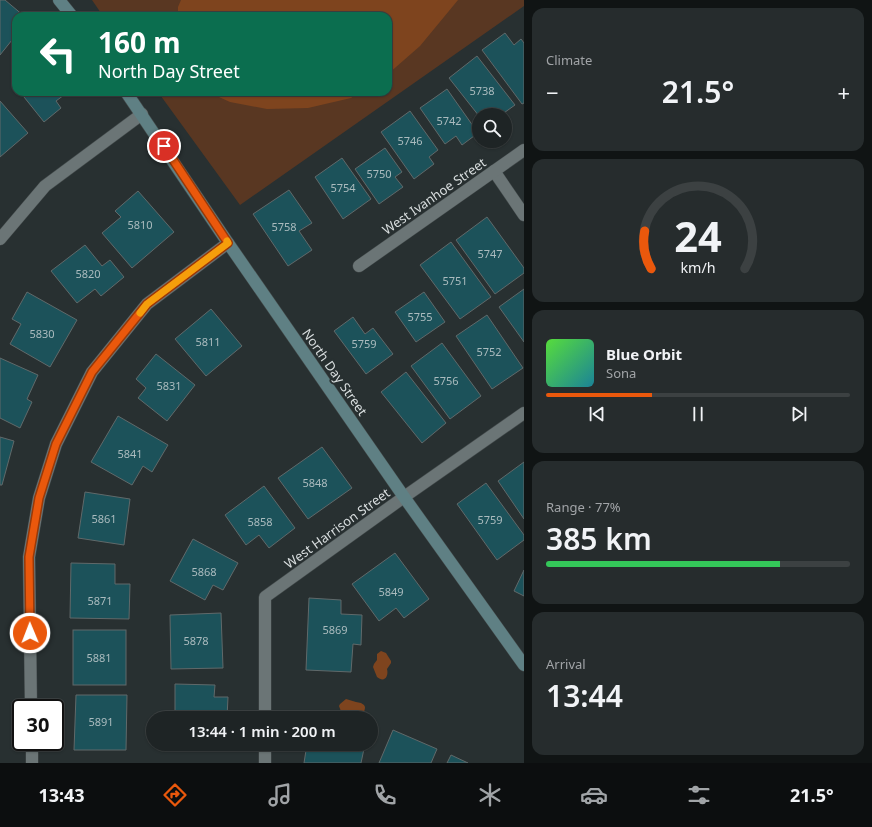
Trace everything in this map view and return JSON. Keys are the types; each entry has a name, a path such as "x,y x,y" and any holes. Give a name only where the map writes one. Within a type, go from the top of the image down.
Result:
{"street":[{"path":"59,0 69,12"},
{"name":"North Day Street","path":"129,96 228,243 524,665"},
{"path":"0,239 45,186 142,114"},
{"name":"West Ivanhoe Street","path":"359,266 524,150"},
{"path":"494,171 524,215"},
{"path":"31,699 29,557 39,498 56,444 92,372 147,304 228,243"},
{"name":"West Harrison Street","path":"265,711 265,597 404,496 524,413"},
{"path":"32,751 32,763"},
{"path":"265,751 266,763"}],"shaded area":[{"path":"92,0 524,0 524,6 240,205 161,96 392,96 392,12 100,12"},
{"path":"181,0 458,0 420,46 392,70 392,12 178,12 178,7"},
{"path":"217,96 354,96 308,108 267,109 230,102"},
{"path":"381,651 386,653 391,661 387,669 387,677 384,679 377,677 373,667 377,660 377,654"},
{"path":"346,699 361,703 364,705 365,709 364,711 341,711 339,706"}],"building":[{"path":"0,0 5,0 19,12 12,12 12,40 0,55"},
{"path":"505,33 514,45 521,39 524,43 524,103 522,104 482,50"},
{"path":"477,56 515,105 511,108 473,108 449,78"},
{"path":"447,89 472,124 472,138 462,145 456,136 445,144 420,108"},
{"path":"23,96 63,96 56,101 61,108 44,122"},
{"path":"0,101 28,133 0,157"},
{"path":"410,111 438,150 429,157 434,164 414,179 381,132"},
{"path":"385,148 402,172 395,177 403,187 379,204 355,169"},
{"path":"342,158 371,199 343,219 315,177"},
{"path":"289,190 312,223 299,231 312,250 288,266 253,214"},
{"path":"138,191 174,232 132,268 102,233 121,217 115,211"},
{"path":"487,217 524,268 524,273 495,294 456,240"},
{"path":"451,242 491,297 460,319 420,265"},
{"path":"85,245 102,266 110,260 124,277 101,296 95,289 77,303 51,271"},
{"path":"524,289 524,342 499,307"},
{"path":"27,292 77,320 50,367 10,344 21,324 12,319"},
{"path":"424,292 445,322 416,342 395,312"},
{"path":"211,309 242,346 206,376 175,339"},
{"path":"487,315 523,368 492,389 456,336"},
{"path":"353,317 365,334 373,328 393,354 366,374 334,331"},
{"path":"442,343 481,396 450,419 411,366"},
{"path":"156,354 195,385 167,421 138,398 146,388 136,379"},
{"path":"0,358 38,375 27,399 32,402 20,428 0,418"},
{"path":"406,372 446,423 422,443 381,392"},
{"path":"118,416 168,445 152,472 143,466 132,485 91,462"},
{"path":"0,437 14,441 2,485 0,485"},
{"path":"322,447 352,488 308,519 278,478"},
{"path":"524,462 524,519 498,481"},
{"path":"486,483 524,535 524,540 497,560 457,504"},
{"path":"264,486 295,528 269,548 259,535 246,545 225,515"},
{"path":"85,492 130,499 124,545 78,538"},
{"path":"193,539 238,563 223,590 213,585 205,600 170,581"},
{"path":"395,553 429,599 404,618 396,608 379,621 352,584"},
{"path":"71,563 115,564 115,584 130,584 129,619 70,618"},
{"path":"524,570 524,596 514,591"},
{"path":"309,598 341,600 341,614 362,615 361,645 353,644 351,672 306,670"},
{"path":"221,613 223,668 171,669 170,615"},
{"path":"73,630 126,630 126,685 73,685"},
{"path":"175,684 215,685 214,697 228,697 227,711 175,711"},
{"path":"76,695 127,695 126,750 74,750"},
{"path":"393,730 437,749 431,763 379,763"},
{"path":"306,751 364,751 361,763 304,763"},
{"path":"451,755 468,763 447,763"}],"slow traffic":[{"path":"140,313 147,304 228,243 227,241"}],"route":[{"path":"30,633 29,557 39,498 56,444 92,372 147,304 228,243 164,146"}]}
